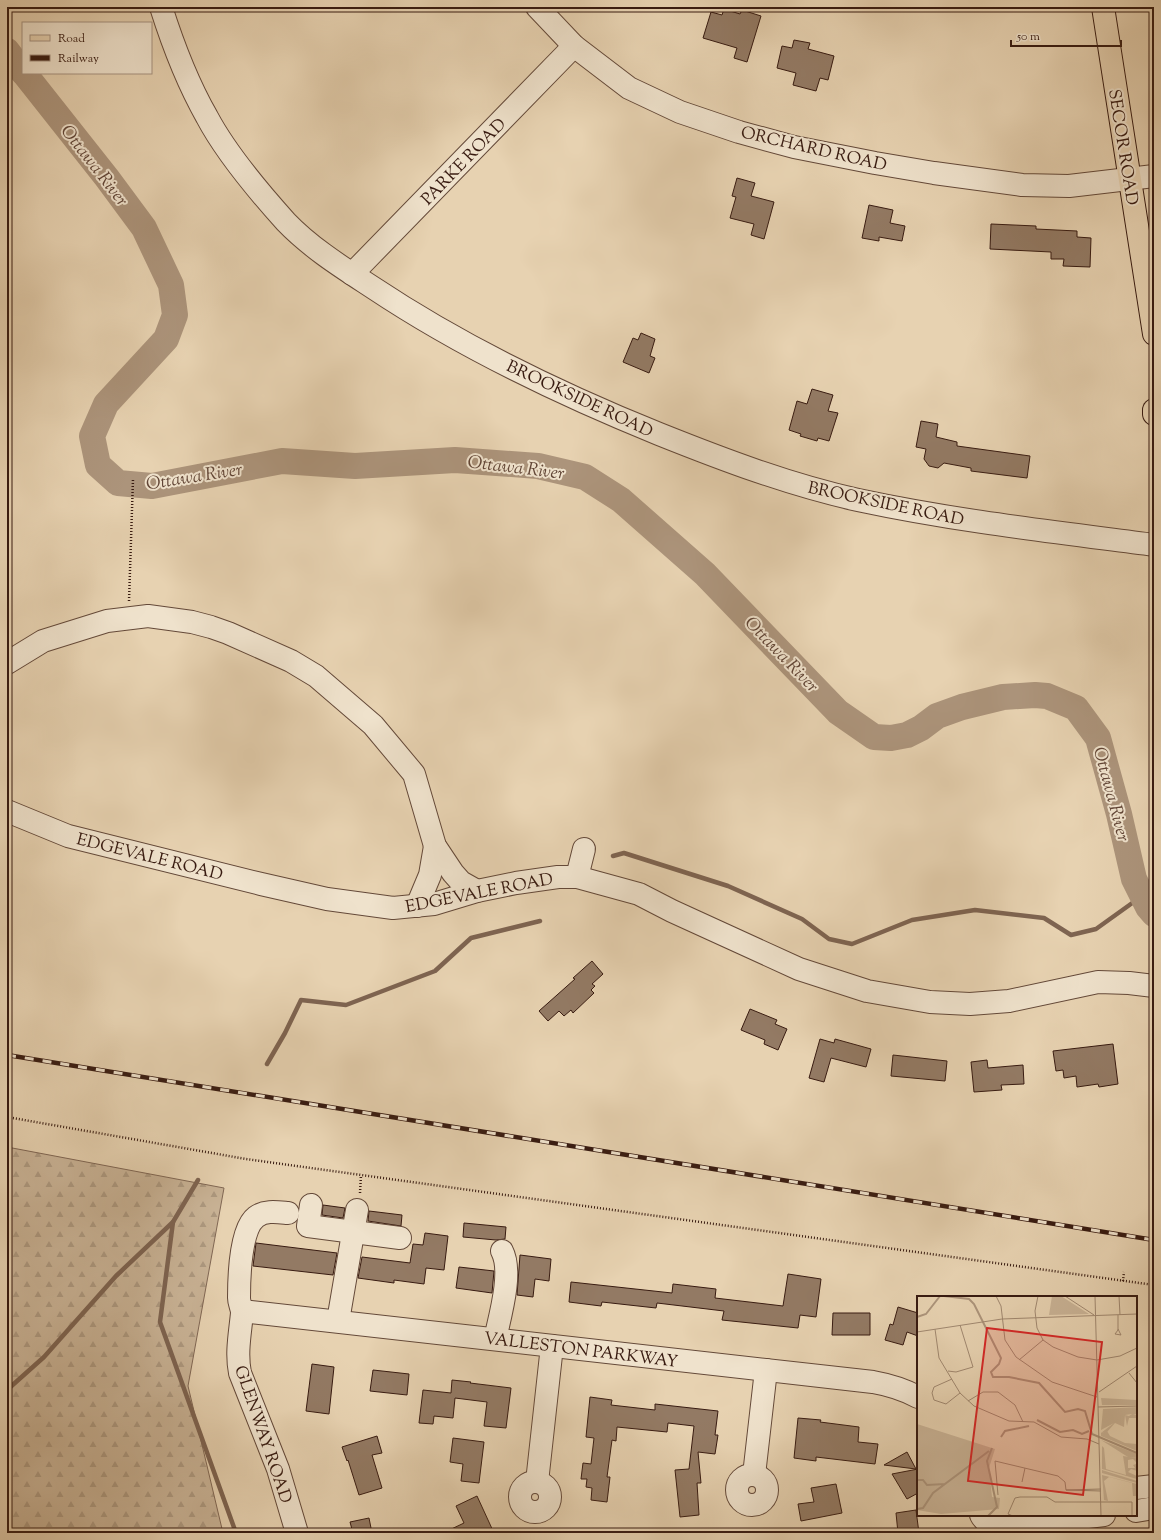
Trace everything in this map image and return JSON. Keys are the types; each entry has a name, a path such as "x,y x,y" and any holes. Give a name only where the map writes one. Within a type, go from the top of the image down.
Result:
{"main road":[{"name":"SECOR ROAD","path":"1103,7 1154,334"}],"street":[{"name":"BROOKSIDE ROAD","path":"161,7 172,42 194,94 208,120 235,159 288,224 323,254 352,274 410,312 477,350 582,401 706,453 797,484 858,500 991,524 1154,545"},
{"name":"ORCHARD ROAD","path":"537,7 574,46 629,88 680,112 739,132 794,147 875,163 1022,185 1069,186 1154,176"},
{"name":"PARKE ROAD","path":"352,274 574,46"},
{"path":"7,663 43,640 107,621 148,616 192,622 211,627 292,661 316,676 373,725 414,774 435,846 453,873 462,882 477,891"},
{"name":"EDGEVALE ROAD","path":"7,811 68,836 327,899 394,908 434,904 477,891 516,883 558,877 577,877 639,894 672,911 799,969 867,991 930,1002 970,1004 1009,1001 1098,982 1129,983 1154,986"},
{"path":"417,906 430,875 435,846"},
{"path":"577,877 584,849"},
{"path":"311,1205 308,1226 400,1238"},
{"path":"338,1322 357,1210"},
{"name":"GLENWAY ROAD","path":"288,1213 267,1212 255,1217 247,1229 243,1243 239,1300 242,1311 238,1361 240,1373 278,1469 297,1533"},
{"path":"495,1339 507,1277 506,1258 502,1251"},
{"name":"VALLESTON PARKWAY","path":"242,1311 873,1382 900,1388 917,1396"},
{"path":"537,1482 552,1346"},
{"path":"754,1475 766,1370"},
{"path":"1137,1488 1154,1486"},
{"path":"1137,1511 1154,1508"},
{"path":"981,1516 983,1520 990,1525 1000,1528 1096,1516"}],"path":[{"path":"127,618 133,479"},
{"path":"7,1117 246,1160 1154,1285"},
{"path":"1123,1281 1124,1272"}],"green space":[{"path":"7,1147 224,1188 188,1386 223,1533 7,1533"}],"building":[{"path":"724,9 740,14 742,10 761,16 747,62 734,58 737,48 703,38 711,12 722,15"},
{"path":"794,40 810,43 808,49 834,56 828,80 820,78 816,91 793,85 796,73 777,68 782,46 792,48"},
{"path":"737,178 755,183 751,196 774,202 764,239 751,235 754,224 730,218 736,197 732,196"},
{"path":"869,205 893,210 890,223 905,226 902,241 879,237 879,241 862,238"},
{"path":"991,224 1036,226 1036,229 1077,231 1077,237 1091,238 1090,267 1063,266 1064,259 1051,259 1051,252 990,249"},
{"path":"641,333 655,339 650,356 655,358 649,373 623,362 633,338 638,340"},
{"path":"812,389 833,395 828,411 838,413 829,441 818,438 817,441 800,436 801,434 789,430 797,401 807,404"},
{"path":"921,421 938,424 936,437 957,442 957,446 1030,456 1027,478 971,471 971,468 944,463 938,468 929,466 924,459 926,449 916,447"},
{"path":"592,961 603,974 592,984 595,986 591,990 594,993 573,1013 571,1010 564,1016 559,1011 548,1021 539,1011 575,979 573,978"},
{"path":"750,1009 777,1020 775,1024 787,1029 778,1050 764,1044 765,1040 741,1030"},
{"path":"820,1039 834,1043 835,1039 871,1049 866,1067 831,1058 824,1082 809,1078"},
{"path":"1113,1044 1118,1084 1099,1087 1098,1084 1077,1087 1076,1076 1064,1078 1063,1070 1056,1071 1053,1051"},
{"path":"893,1055 947,1061 945,1081 891,1076"},
{"path":"987,1060 988,1068 1023,1065 1024,1084 1001,1085 1002,1090 974,1092 971,1062"},
{"path":"323,1205 345,1208 343,1218 322,1215"},
{"path":"369,1211 402,1215 401,1226 368,1221"},
{"path":"464,1223 506,1227 505,1239 496,1240 463,1237"},
{"path":"425,1233 448,1236 444,1270 426,1268 424,1284 394,1280 394,1283 358,1278 362,1257 410,1263 413,1244 423,1245"},
{"path":"256,1243 337,1253 333,1275 253,1266"},
{"path":"520,1255 551,1259 549,1281 535,1279 533,1297 517,1295"},
{"path":"459,1267 494,1271 492,1293 456,1288"},
{"path":"788,1274 821,1279 816,1317 800,1315 798,1328 722,1320 724,1311 657,1303 656,1308 602,1302 601,1306 569,1302 571,1282 672,1293 673,1284 716,1289 715,1298 783,1306"},
{"path":"898,1307 917,1313 917,1336 907,1332 903,1345 885,1340 890,1324 893,1325"},
{"path":"833,1313 870,1313 870,1335 832,1335"},
{"path":"312,1364 334,1367 329,1414 306,1411"},
{"path":"373,1370 409,1374 407,1395 370,1391"},
{"path":"452,1380 511,1388 506,1428 484,1426 487,1402 455,1398 453,1418 434,1416 433,1424 419,1423 423,1390 451,1393"},
{"path":"590,1397 612,1400 611,1405 655,1410 655,1404 718,1411 715,1435 718,1435 715,1454 698,1452 701,1483 697,1483 699,1515 680,1517 675,1470 689,1469 694,1426 668,1423 667,1432 617,1427 616,1441 612,1440 607,1477 610,1477 607,1502 591,1500 592,1488 586,1487 587,1479 581,1479 583,1463 591,1464 594,1438 586,1437"},
{"path":"798,1418 821,1420 820,1422 859,1427 858,1442 878,1444 875,1464 816,1457 816,1461 794,1458"},
{"path":"377,1436 382,1453 372,1455 382,1488 359,1495 348,1460 347,1461 342,1447"},
{"path":"453,1438 484,1442 479,1483 461,1481 463,1464 450,1462"},
{"path":"907,1452 916,1469 884,1465"},
{"path":"917,1469 917,1494 907,1499 892,1474"},
{"path":"836,1484 842,1513 801,1521 798,1504 814,1502 811,1488"},
{"path":"477,1496 494,1533 443,1533 464,1523 456,1506"},
{"path":"916,1510 919,1533 898,1533 896,1513"},
{"path":"369,1518 372,1533 353,1533 350,1522"}],"waterway":[{"name":"Ottawa River","path":"7,51 22,71"},
{"name":"Ottawa River","path":"25,74 107,178 144,228 171,285 175,315 166,339 106,404 92,436 98,465 118,483 152,486 282,461 355,466 455,460 538,466 585,477 621,500 705,574 838,712 874,737 891,738 907,735 921,728 937,716 962,707 1003,697 1035,695 1047,696 1076,708 1098,738 1119,814 1134,879 1148,907 1154,914"},
{"path":"613,856 624,853 728,886 802,919 829,939 852,944 912,920 975,910 1044,918 1071,935 1096,929 1142,896"},
{"path":"267,1064 285,1033 301,1000 346,1005 435,971 471,938 540,921"},
{"path":"198,1180 173,1222 160,1322 236,1533"},
{"path":"7,1390 44,1357 116,1276 173,1222"}],"railway":[{"path":"7,1055 1154,1240"}]}
